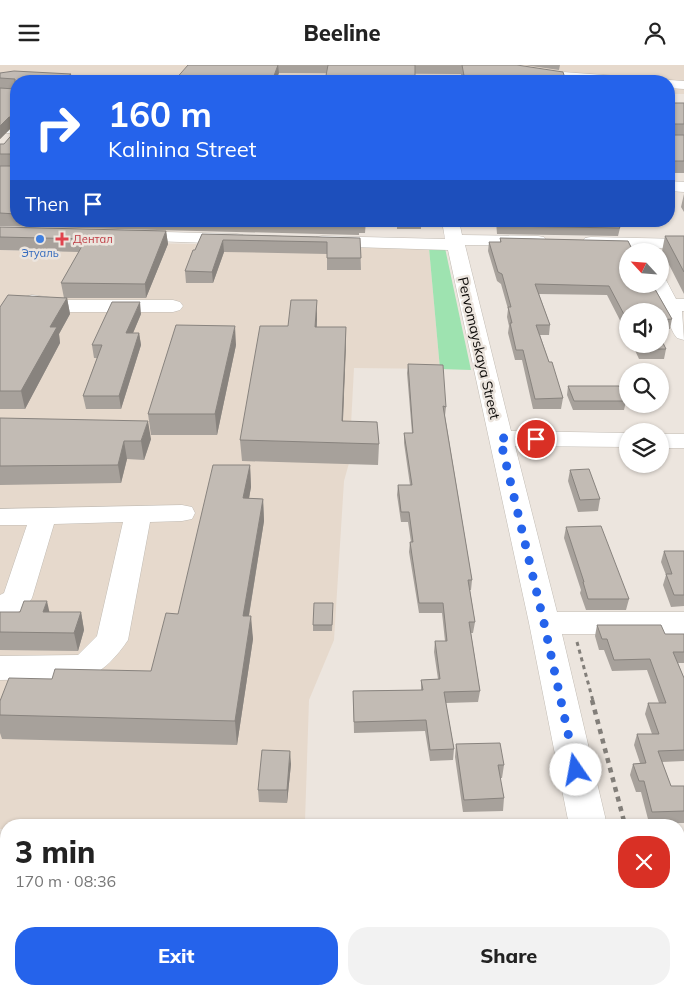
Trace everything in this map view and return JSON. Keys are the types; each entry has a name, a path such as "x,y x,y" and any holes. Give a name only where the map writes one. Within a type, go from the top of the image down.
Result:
{"street":[{"path":"512,69 549,75"},
{"path":"5,145 10,139"},
{"path":"109,235 258,239"},
{"path":"307,241 453,235 552,242"},
{"name":"Pervomayskaya Street","path":"453,235 500,438 558,623 587,819"},
{"path":"572,242 619,245"},
{"path":"669,245 684,244"},
{"path":"667,293 676,305 684,334"},
{"path":"32,301 68,306 173,306"},
{"path":"500,438 619,440"},
{"path":"669,441 684,441"},
{"path":"0,517 182,513"},
{"path":"0,668 86,666 112,640 138,514"},
{"path":"0,609 17,598 43,516"},
{"path":"558,623 684,623"}],"path":[{"path":"558,623 623,819"}],"shaded area":[{"path":"0,65 684,65 684,94 675,94 675,75 10,75 10,89 0,89"},
{"path":"79,242 429,248 440,369 354,368 349,463 344,481 334,640 309,700 305,819 0,819 0,250 61,252"}],"green space":[{"path":"429,248 445,248 471,370 440,369"}],"building":[{"path":"188,65 278,65 274,75 179,75"},
{"path":"328,65 415,65 415,75 326,75"},
{"path":"462,65 517,65 563,72 564,75 464,75"},
{"path":"14,71 71,74 10,75 10,79 0,78 0,73"},
{"path":"0,88 10,89 10,117 0,126"},
{"path":"675,103 684,103 684,124 675,124"},
{"path":"675,135 684,135 684,161 675,161"},
{"path":"10,137 10,154 0,154 0,144 4,144"},
{"path":"0,166 10,166 10,214 0,213"},
{"path":"0,227 166,231 145,284 61,283 86,239 0,237"},
{"path":"559,227 619,227 620,228"},
{"path":"202,234 360,238 361,258 327,258 327,242 223,240 212,272 185,271"},
{"path":"665,236 684,236 684,272 669,243"},
{"path":"500,238 628,241 629,243 619,243 619,293 657,293 663,303 619,303 619,305 609,286 535,284 550,325 536,325 549,362 552,362 563,398 535,399 523,350 516,350 508,307 511,307 502,274 498,272 489,242 501,242"},
{"path":"8,295 67,298 50,327 57,327 21,391 0,391 0,307"},
{"path":"291,300 317,300 315,327 346,327 342,421 377,422 379,444 240,440 260,326 288,326"},
{"path":"112,302 140,302 126,333 139,333 119,396 83,396 102,345 92,345"},
{"path":"176,325 235,326 215,414 148,414"},
{"path":"408,364 443,365 446,407 443,406 472,580 468,580 475,622 469,622 480,691 444,692 454,749 430,750 426,720 354,722 353,691 423,690 421,680 440,679 435,641 447,641 443,603 419,603 410,542 413,542 409,512 401,512 398,485 412,485 404,433 413,433"},
{"path":"568,386 619,386 619,401 574,401"},
{"path":"0,418 148,421 141,441 124,441 118,465 0,466"},
{"path":"213,465 250,465 243,498 263,499 243,616 251,616 235,721 0,715 0,701 9,678 52,679 55,669 151,671 166,613 178,614"},
{"path":"589,469 600,499 580,500 570,470"},
{"path":"601,526 629,599 588,599 566,527"},
{"path":"664,551 684,551 684,595 674,595 666,574 672,574"},
{"path":"24,601 47,601 43,612 81,612 74,633 0,632 0,612 20,612"},
{"path":"314,603 333,603 332,625 313,625"},
{"path":"597,625 661,625 665,634 684,634 684,652 673,652 684,678 684,750 658,751 671,786 684,786 684,811 652,812 644,781 639,781 633,764 646,763 637,734 659,734 648,703 666,703 650,659 614,660 607,639 602,639"},
{"path":"500,743 504,765 498,765 504,798 464,800 456,744"},
{"path":"262,750 290,751 287,790 258,790"}],"place":[{"name":"Этуаль","path":"40,239"},
{"name":"Дентал","path":"62,239"}],"route":[{"path":"536,439 500,438 544,623 576,770"}]}
